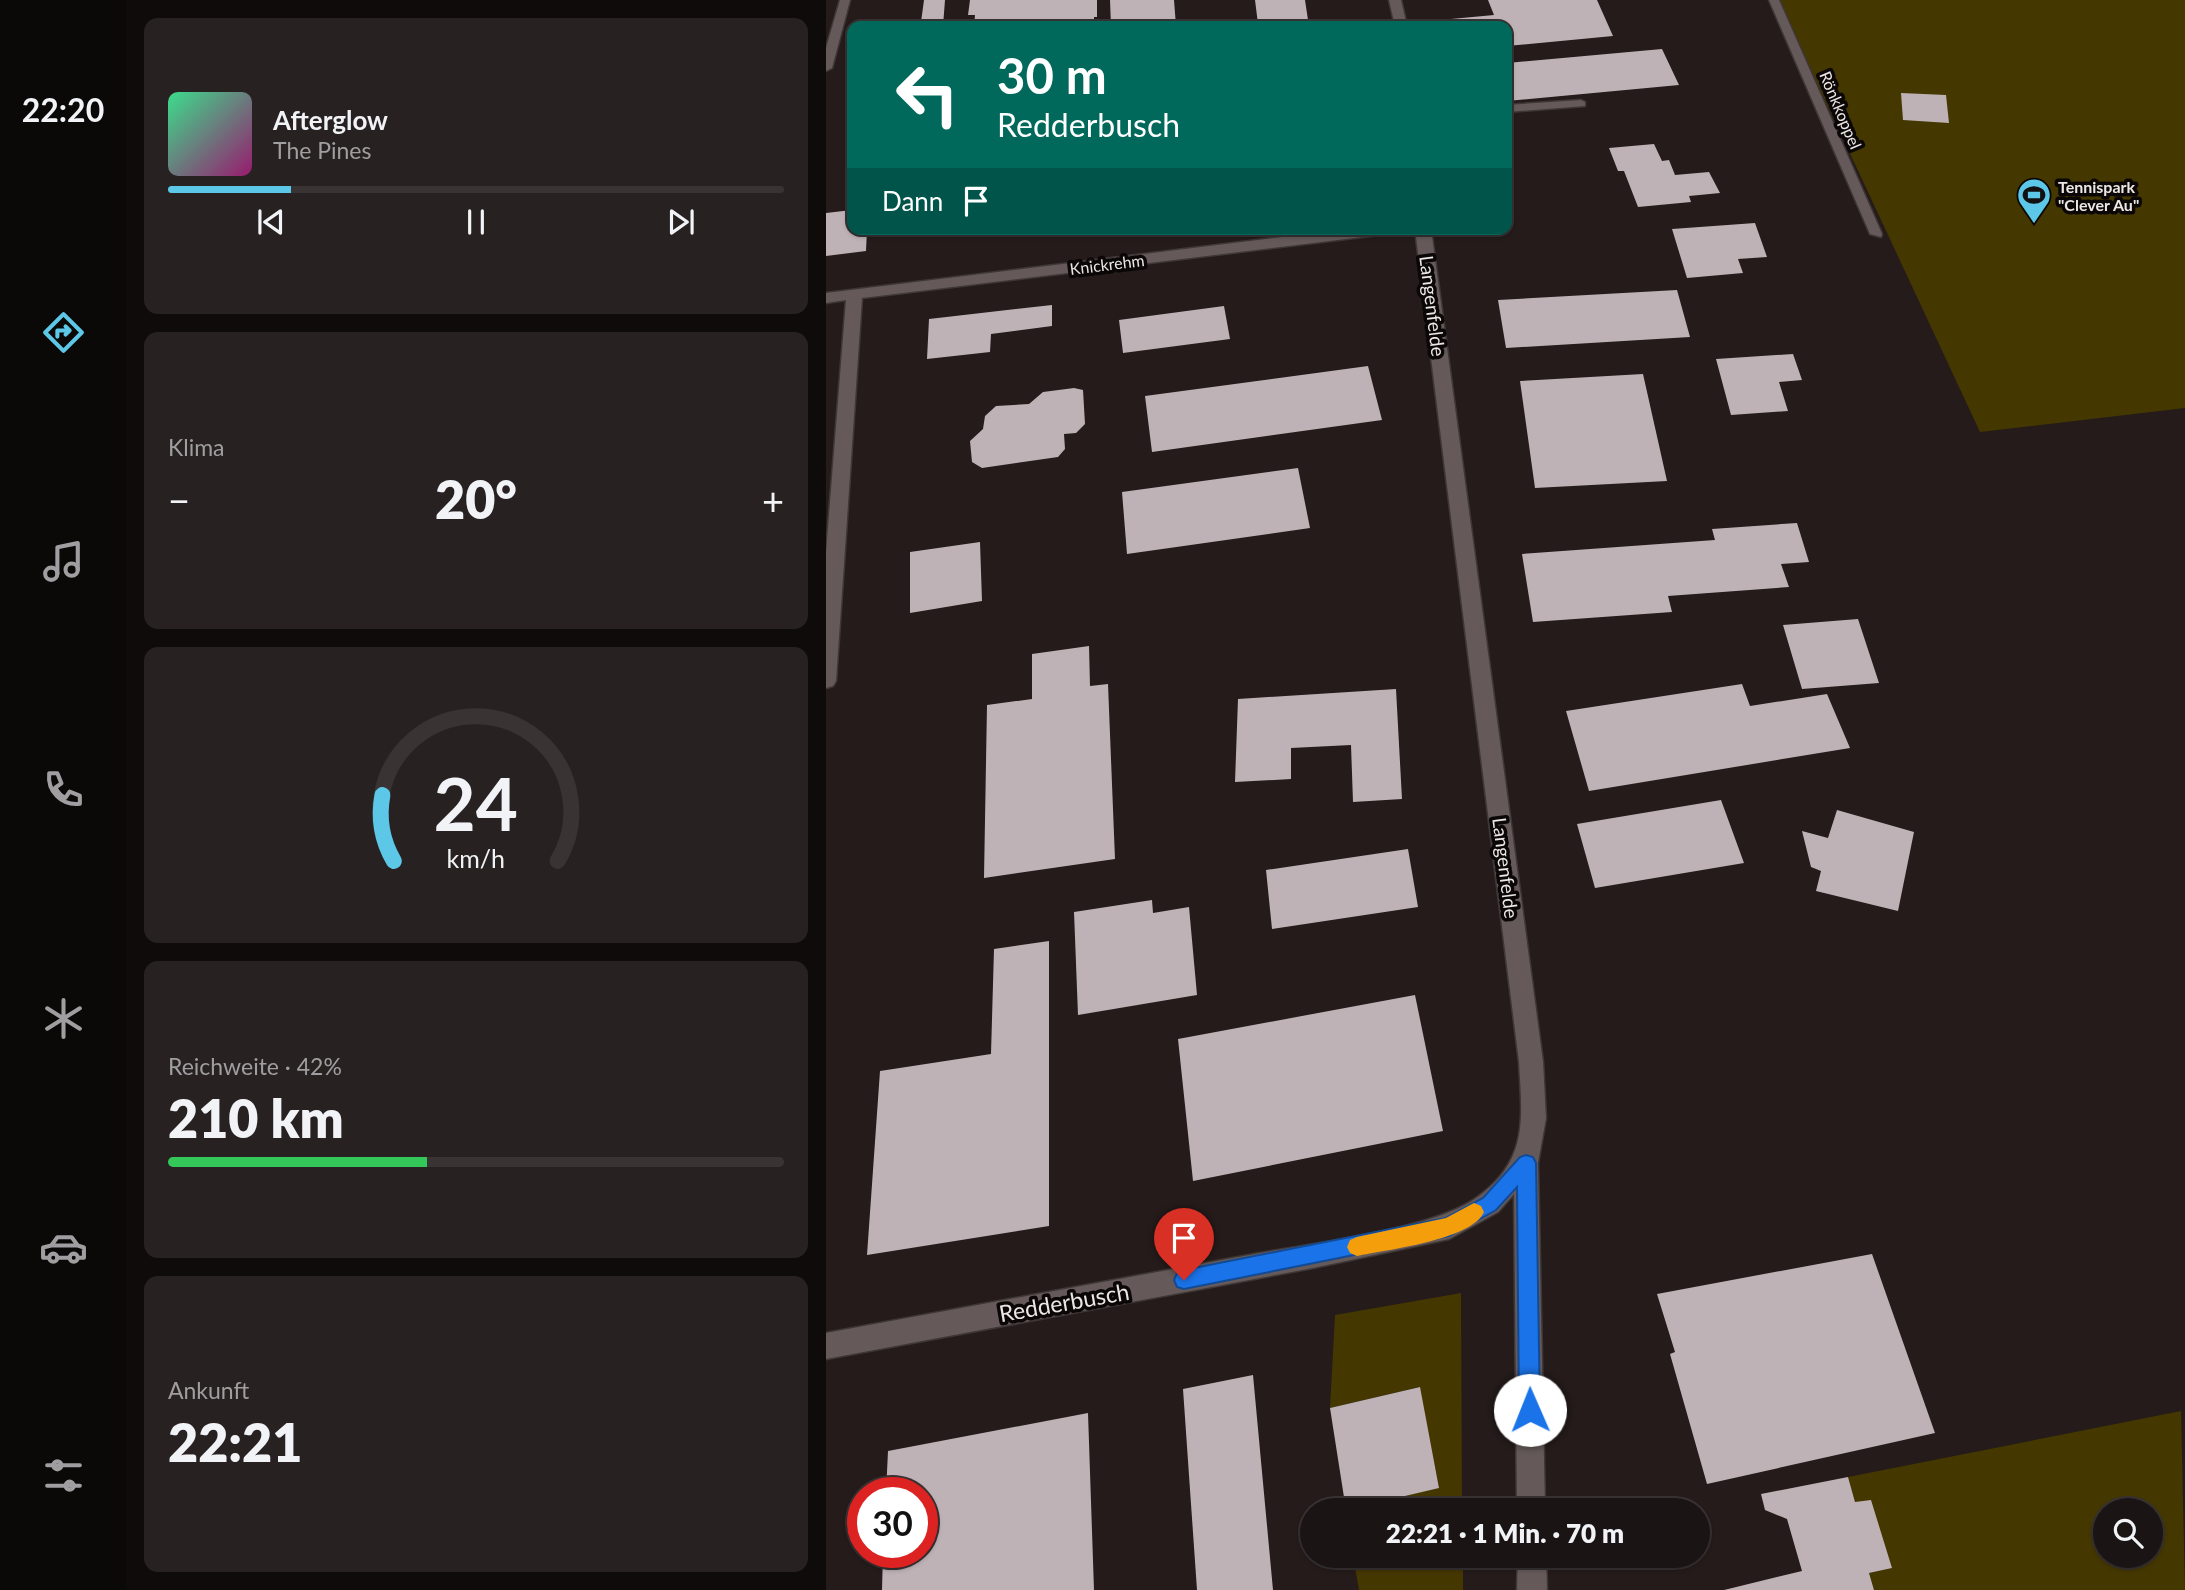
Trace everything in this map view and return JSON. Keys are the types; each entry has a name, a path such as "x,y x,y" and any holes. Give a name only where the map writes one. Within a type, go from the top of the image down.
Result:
{"street":[{"path":"1395,0 1400,21"},
{"name":"Knickrehm","path":"826,298 1339,235"},
{"name":"Langenfelde","path":"1424,235 1531,1062 1534,1118 1526,1163 1531,1498"},
{"path":"826,681 854,295"},
{"name":"Redderbusch","path":"826,1346 1313,1256 1449,1227 1489,1204 1526,1163"},
{"path":"1532,1568 1532,1590"}],"lane":[{"path":"826,68 845,0"},
{"path":"1395,0 1404,0"},
{"name":"Rönkkoppel","path":"1774,0 1876,234"},
{"path":"1512,109 1581,104"}],"shaded area":[{"name":"Tennispark \"Clever Au\"","path":"1775,0 2185,0 2185,408 1980,432 1783,10"},
{"path":"1461,1293 1462,1498 1405,1498 1439,1487 1419,1387 1330,1408 1335,1315"},
{"path":"2181,1411 2185,1590 1874,1590 1869,1573 1891,1568 1855,1502 1848,1477"},
{"path":"1355,1568 1463,1568 1463,1590 1359,1590"}],"building":[{"path":"924,0 945,0 943,21 921,21"},
{"path":"970,0 1097,0 1097,17 1094,17 1094,21 974,21 975,15 968,15"},
{"path":"1110,0 1174,0 1176,21 1111,21"},
{"path":"1255,0 1305,0 1308,20 1258,21"},
{"path":"1488,0 1597,0 1613,36 1512,46 1512,21 1451,19 1494,15"},
{"path":"1662,49 1679,85 1512,101 1512,63"},
{"path":"1901,93 1946,95 1949,123 1903,120"},
{"path":"1654,144 1662,161 1669,160 1675,175 1709,172 1720,193 1689,196 1691,202 1638,207 1624,171 1618,171 1609,148"},
{"path":"847,211 847,235 867,235 866,251 826,256 826,213"},
{"path":"1755,223 1767,257 1738,259 1743,273 1687,278 1672,229"},
{"path":"1677,290 1690,337 1506,348 1498,300"},
{"path":"1052,305 1052,326 991,334 990,352 927,359 929,319"},
{"path":"1224,306 1230,339 1123,353 1119,320"},
{"path":"1793,354 1802,380 1779,382 1788,411 1731,415 1716,359"},
{"path":"1368,366 1382,420 1152,452 1145,396"},
{"path":"1643,374 1667,481 1535,488 1520,381"},
{"path":"1074,388 1083,390 1085,424 1076,433 1064,434 1065,449 1058,457 982,468 972,462 970,441 983,429 985,416 996,406 1029,404 1043,392"},
{"path":"1298,468 1310,528 1127,554 1122,492"},
{"path":"1797,523 1809,562 1781,564 1789,587 1668,596 1672,612 1533,622 1522,554 1715,540 1712,529"},
{"path":"980,542 982,601 910,613 910,552"},
{"path":"1858,619 1879,683 1802,689 1783,625"},
{"path":"1089,646 1090,686 1108,684 1115,859 984,878 987,705 1032,699 1032,654"},
{"path":"1742,684 1750,706 1827,694 1850,748 1589,791 1566,711"},
{"path":"1396,689 1402,799 1353,802 1351,745 1291,748 1291,779 1235,782 1238,699"},
{"path":"1721,800 1744,863 1595,888 1577,824"},
{"path":"1837,810 1914,832 1898,911 1816,891 1821,871 1811,867 1802,831 1828,838"},
{"path":"1408,849 1418,907 1272,929 1266,870"},
{"path":"1152,900 1153,913 1189,907 1197,995 1078,1015 1074,912"},
{"path":"1049,941 1049,1226 867,1255 880,1071 991,1054 994,949"},
{"path":"1415,995 1443,1131 1193,1181 1178,1039"},
{"path":"1872,1254 1935,1433 1707,1484 1670,1354 1675,1352 1657,1294"},
{"path":"1253,1375 1273,1590 1197,1590 1183,1389"},
{"path":"1420,1387 1439,1488 1405,1498 1344,1498 1330,1408"},
{"path":"1088,1413 1094,1590 882,1590 883,1568 938,1568 938,1477 887,1477 888,1451"},
{"path":"1848,1477 1855,1502 1871,1500 1892,1568 1869,1573 1874,1590 1724,1590 1802,1571 1787,1519 1765,1510 1761,1494"}],"slow traffic":[{"path":"1357,1247 1449,1227 1474,1212"}],"place":[{"name":"Tennispark \"Clever Au\"","path":"2034,225"}],"route":[{"path":"1184,1280 1449,1227 1489,1204 1526,1163 1530,1410"}]}
